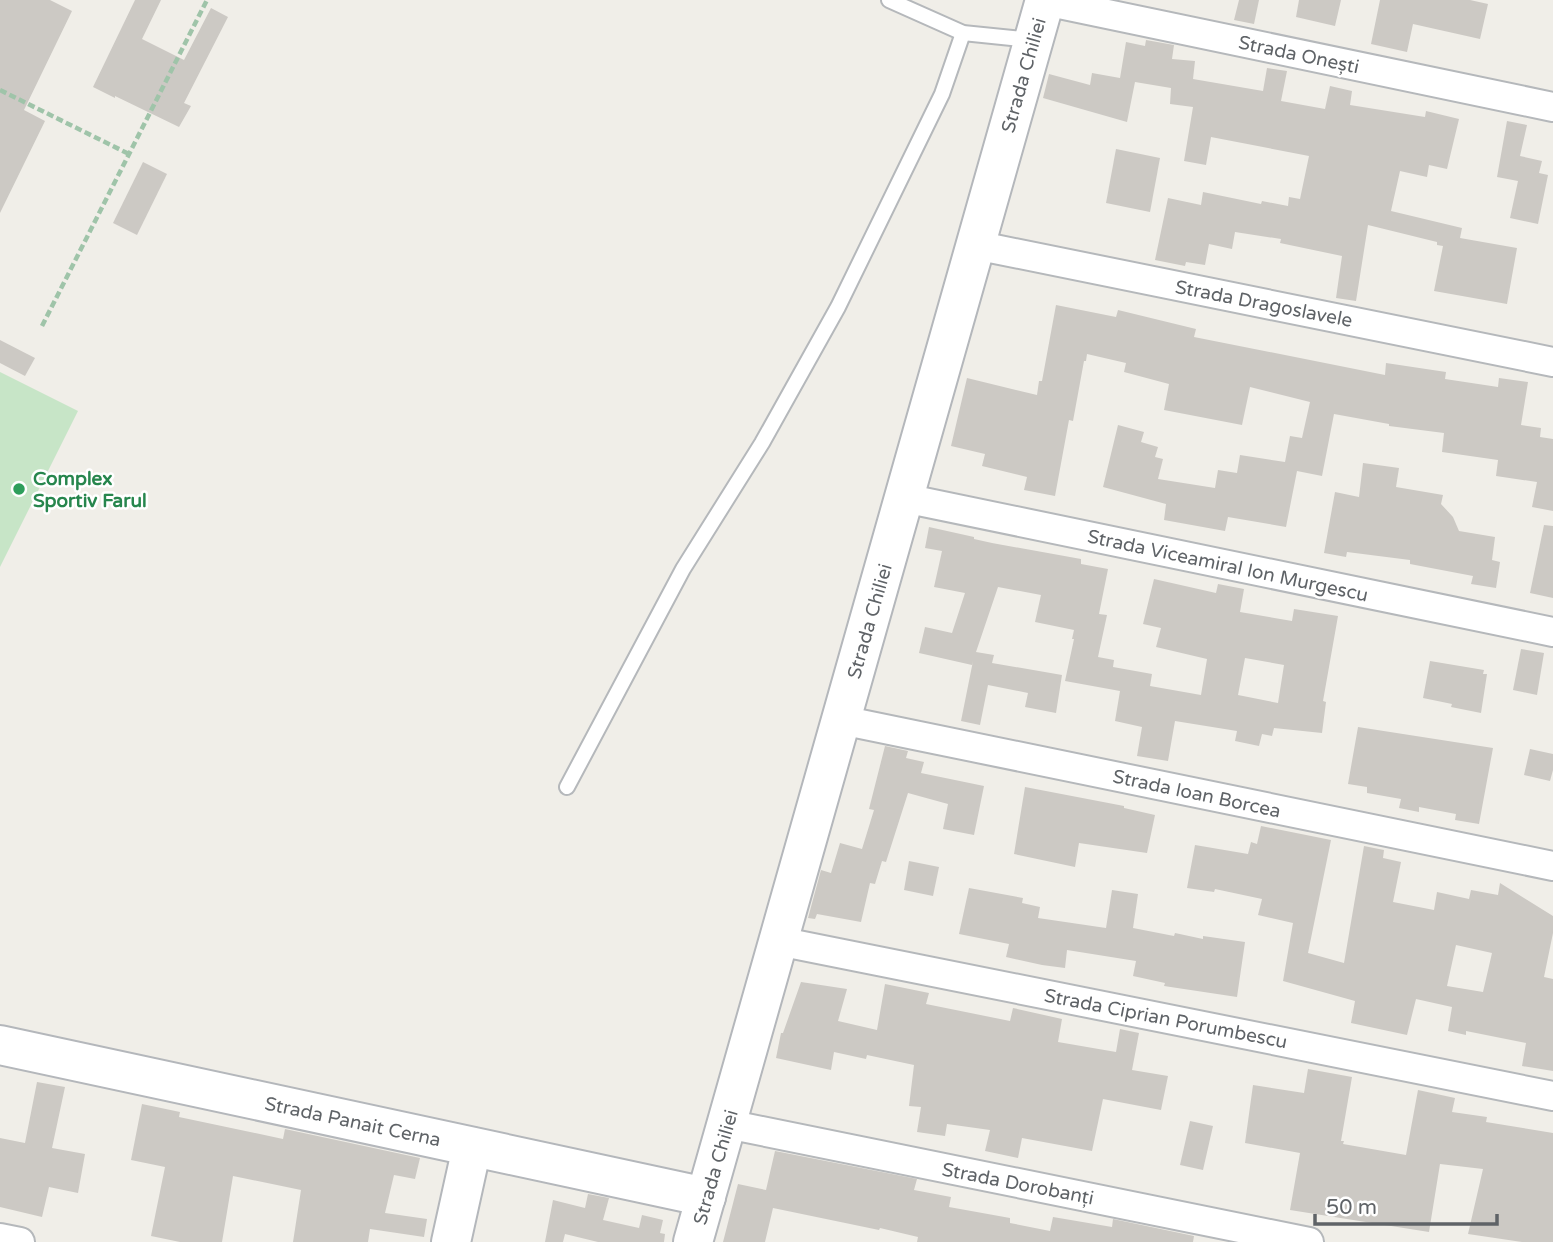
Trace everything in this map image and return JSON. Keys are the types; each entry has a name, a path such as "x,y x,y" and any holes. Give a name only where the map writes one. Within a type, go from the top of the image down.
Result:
{"street":[{"name":"Strada Chiliei","path":"693,1242 1045,0"},
{"name":"Strada Onești","path":"1045,0 1553,107"},
{"name":"Strada Dragoslavele","path":"975,245 1553,362"},
{"name":"Strada Viceamiral Ion Murgescu","path":"904,498 1553,632"},
{"name":"Strada Ioan Borcea","path":"841,720 1553,866"},
{"name":"Strada Ciprian Porumbescu","path":"778,941 1553,1096"},
{"name":"Strada Panait Cerna","path":"0,1045 706,1197"},
{"name":"Strada Dorobanți","path":"727,1124 1309,1242"},
{"path":"451,1242 472,1147"},
{"path":"0,1238 20,1242"}],"lane":[{"path":"889,0 963,33 1033,41"},
{"path":"567,787 683,569 762,443 838,307 942,94 963,33"}],"path":[{"path":"42,326 207,0"},
{"path":"0,90 129,153"}],"green space":[{"name":"Complex Sportiv Farul","path":"0,372 78,411 0,567"}],"building":[{"path":"0,0 50,0 72,11 24,110 45,121 0,213"},
{"path":"135,0 161,0 142,39 184,60 211,8 228,17 184,103 191,106 179,127 93,87"},
{"path":"1239,0 1259,0 1254,24 1234,20"},
{"path":"1299,0 1341,0 1335,26 1296,17"},
{"path":"1380,0 1470,0 1488,4 1480,39 1413,24 1407,52 1371,44"},
{"path":"1146,40 1174,45 1172,59 1195,61 1193,79 1263,91 1267,68 1287,71 1281,101 1325,109 1330,86 1352,91 1350,105 1425,117 1426,111 1459,119 1447,169 1429,165 1427,177 1400,171 1391,211 1462,228 1460,238 1517,248 1507,304 1434,291 1443,246 1437,245 1437,242 1368,225 1356,301 1336,298 1342,256 1280,243 1281,239 1235,232 1232,249 1209,244 1205,265 1186,262 1185,266 1155,260 1168,198 1201,205 1203,192 1261,204 1262,201 1288,206 1289,197 1300,199 1309,156 1211,137 1206,165 1184,161 1193,107 1170,104 1171,88 1135,82 1127,122 1043,98 1049,74 1090,85 1092,73 1120,78 1126,42 1145,46"},
{"path":"1507,121 1527,125 1520,156 1542,161 1539,173 1548,175 1538,224 1510,218 1518,181 1497,177"},
{"path":"1116,149 1160,158 1150,212 1106,203"},
{"path":"143,162 167,174 137,235 113,223"},
{"path":"1056,305 1116,317 1118,310 1196,329 1194,337 1385,375 1386,363 1446,372 1445,379 1498,387 1499,378 1528,382 1521,425 1541,428 1540,437 1553,439 1553,511 1532,507 1537,482 1496,476 1498,460 1442,452 1444,433 1389,426 1334,414 1322,476 1297,471 1286,527 1228,517 1225,531 1164,520 1166,504 1103,487 1118,425 1144,432 1141,442 1158,447 1155,457 1163,459 1158,479 1215,488 1218,470 1237,473 1240,455 1285,462 1290,436 1302,438 1310,402 1250,387 1242,425 1164,410 1169,384 1124,372 1126,363 1087,354 1073,421 1069,420 1055,496 1024,490 1027,477 982,466 985,454 951,446 967,378 1037,395"},
{"path":"0,340 35,358 25,376 0,363"},
{"path":"1363,463 1399,468 1396,487 1443,495 1441,504 1453,517 1459,531 1495,537 1492,560 1500,562 1496,588 1471,584 1473,576 1410,564 1410,560 1347,552 1346,557 1324,553 1335,492 1359,497"},
{"path":"1544,525 1553,526 1553,598 1530,593"},
{"path":"929,527 992,543 1081,559 1081,564 1108,569 1099,614 1107,615 1098,657 1114,660 1113,667 1152,674 1150,686 1201,695 1207,659 1156,647 1161,628 1143,624 1154,579 1216,593 1218,584 1244,589 1240,612 1292,621 1294,609 1338,616 1323,701 1326,702 1322,733 1274,728 1272,736 1262,734 1259,746 1235,741 1237,731 1175,721 1168,761 1137,756 1142,727 1115,721 1120,691 1065,681 1074,630 1035,622 1041,595 998,587 976,652 994,655 992,663 1062,675 1056,713 1025,707 1028,693 988,685 980,725 961,721 973,661 972,665 919,653 925,627 952,633 965,593 934,587 942,551 925,548","holes":["1245,658 1284,665 1278,703 1238,695"]},
{"path":"1521,649 1544,653 1537,695 1513,690"},
{"path":"1430,661 1484,670 1483,674 1487,674 1481,713 1423,698"},
{"path":"1358,727 1493,748 1479,824 1455,820 1456,814 1419,807 1419,812 1399,808 1401,799 1367,793 1367,787 1348,784"},
{"path":"885,746 908,751 906,758 924,762 921,773 984,786 974,835 943,829 948,804 908,793 886,862 882,861 875,884 870,883 861,922 817,914 815,919 808,918 821,870 831,873 840,843 862,849 874,810 869,809"},
{"path":"1530,749 1553,754 1550,781 1524,775"},
{"path":"1025,787 1124,806 1155,815 1147,853 1079,843 1075,867 1014,854"},
{"path":"1261,826 1331,840 1308,953 1344,963 1364,846 1384,850 1383,858 1401,862 1393,902 1434,910 1437,892 1469,899 1471,890 1498,895 1500,883 1553,916 1553,933 1544,977 1553,979 1553,1071 1522,1066 1526,1043 1466,1031 1466,1035 1448,1031 1452,1007 1416,999 1407,1035 1351,1023 1355,1001 1283,981 1293,923 1258,915 1262,899 1215,889 1214,892 1187,888 1195,845 1248,854 1251,842 1257,844","holes":["1456,945 1492,953 1483,992 1447,986"]},
{"path":"909,861 939,867 933,896 904,890"},
{"path":"969,888 1023,898 1022,903 1040,907 1038,918 1106,928 1112,890 1138,894 1133,928 1174,936 1175,933 1203,939 1203,936 1245,942 1237,997 1164,986 1165,983 1133,976 1136,961 1067,950 1065,968 1006,957 1009,944 959,934"},
{"path":"801,982 847,989 838,1021 877,1030 885,984 929,993 926,1004 1010,1021 1013,1008 1062,1019 1058,1042 1116,1052 1120,1029 1139,1033 1132,1070 1168,1076 1161,1110 1103,1099 1092,1151 1022,1138 1018,1158 985,1151 990,1130 947,1124 945,1136 917,1132 921,1107 909,1106 914,1065 867,1055 866,1059 834,1052 831,1070 776,1058 781,1033"},
{"path":"1308,1069 1352,1077 1341,1141 1344,1141 1343,1144 1406,1155 1418,1090 1455,1098 1452,1112 1487,1117 1486,1122 1553,1133 1553,1242 1522,1242 1468,1234 1483,1169 1440,1164 1429,1232 1290,1210 1300,1153 1245,1143 1253,1085 1304,1093"},
{"path":"37,1082 65,1087 52,1148 85,1154 78,1193 49,1187 42,1217 0,1207 0,1138 25,1143"},
{"path":"142,1104 180,1112 179,1117 283,1139 285,1129 420,1158 415,1179 394,1175 385,1213 427,1219 424,1237 370,1229 368,1242 293,1242 301,1190 233,1176 222,1242 180,1242 151,1236 165,1167 131,1160"},
{"path":"1190,1121 1213,1126 1203,1170 1180,1165"},
{"path":"775,1151 917,1179 914,1190 951,1197 949,1207 1010,1218 1010,1223 1050,1231 1053,1217 1112,1227 1113,1219 1194,1236 1193,1242 917,1242 918,1237 880,1228 879,1230 773,1208 765,1242 723,1242 738,1184 766,1190"},
{"path":"588,1194 609,1198 603,1220 639,1228 642,1215 663,1220 660,1233 665,1234 664,1242 598,1242 565,1234 563,1242 545,1242 553,1200 585,1208"}],"place":[{"name":"Complex Sportiv Farul","path":"19,489"}]}
